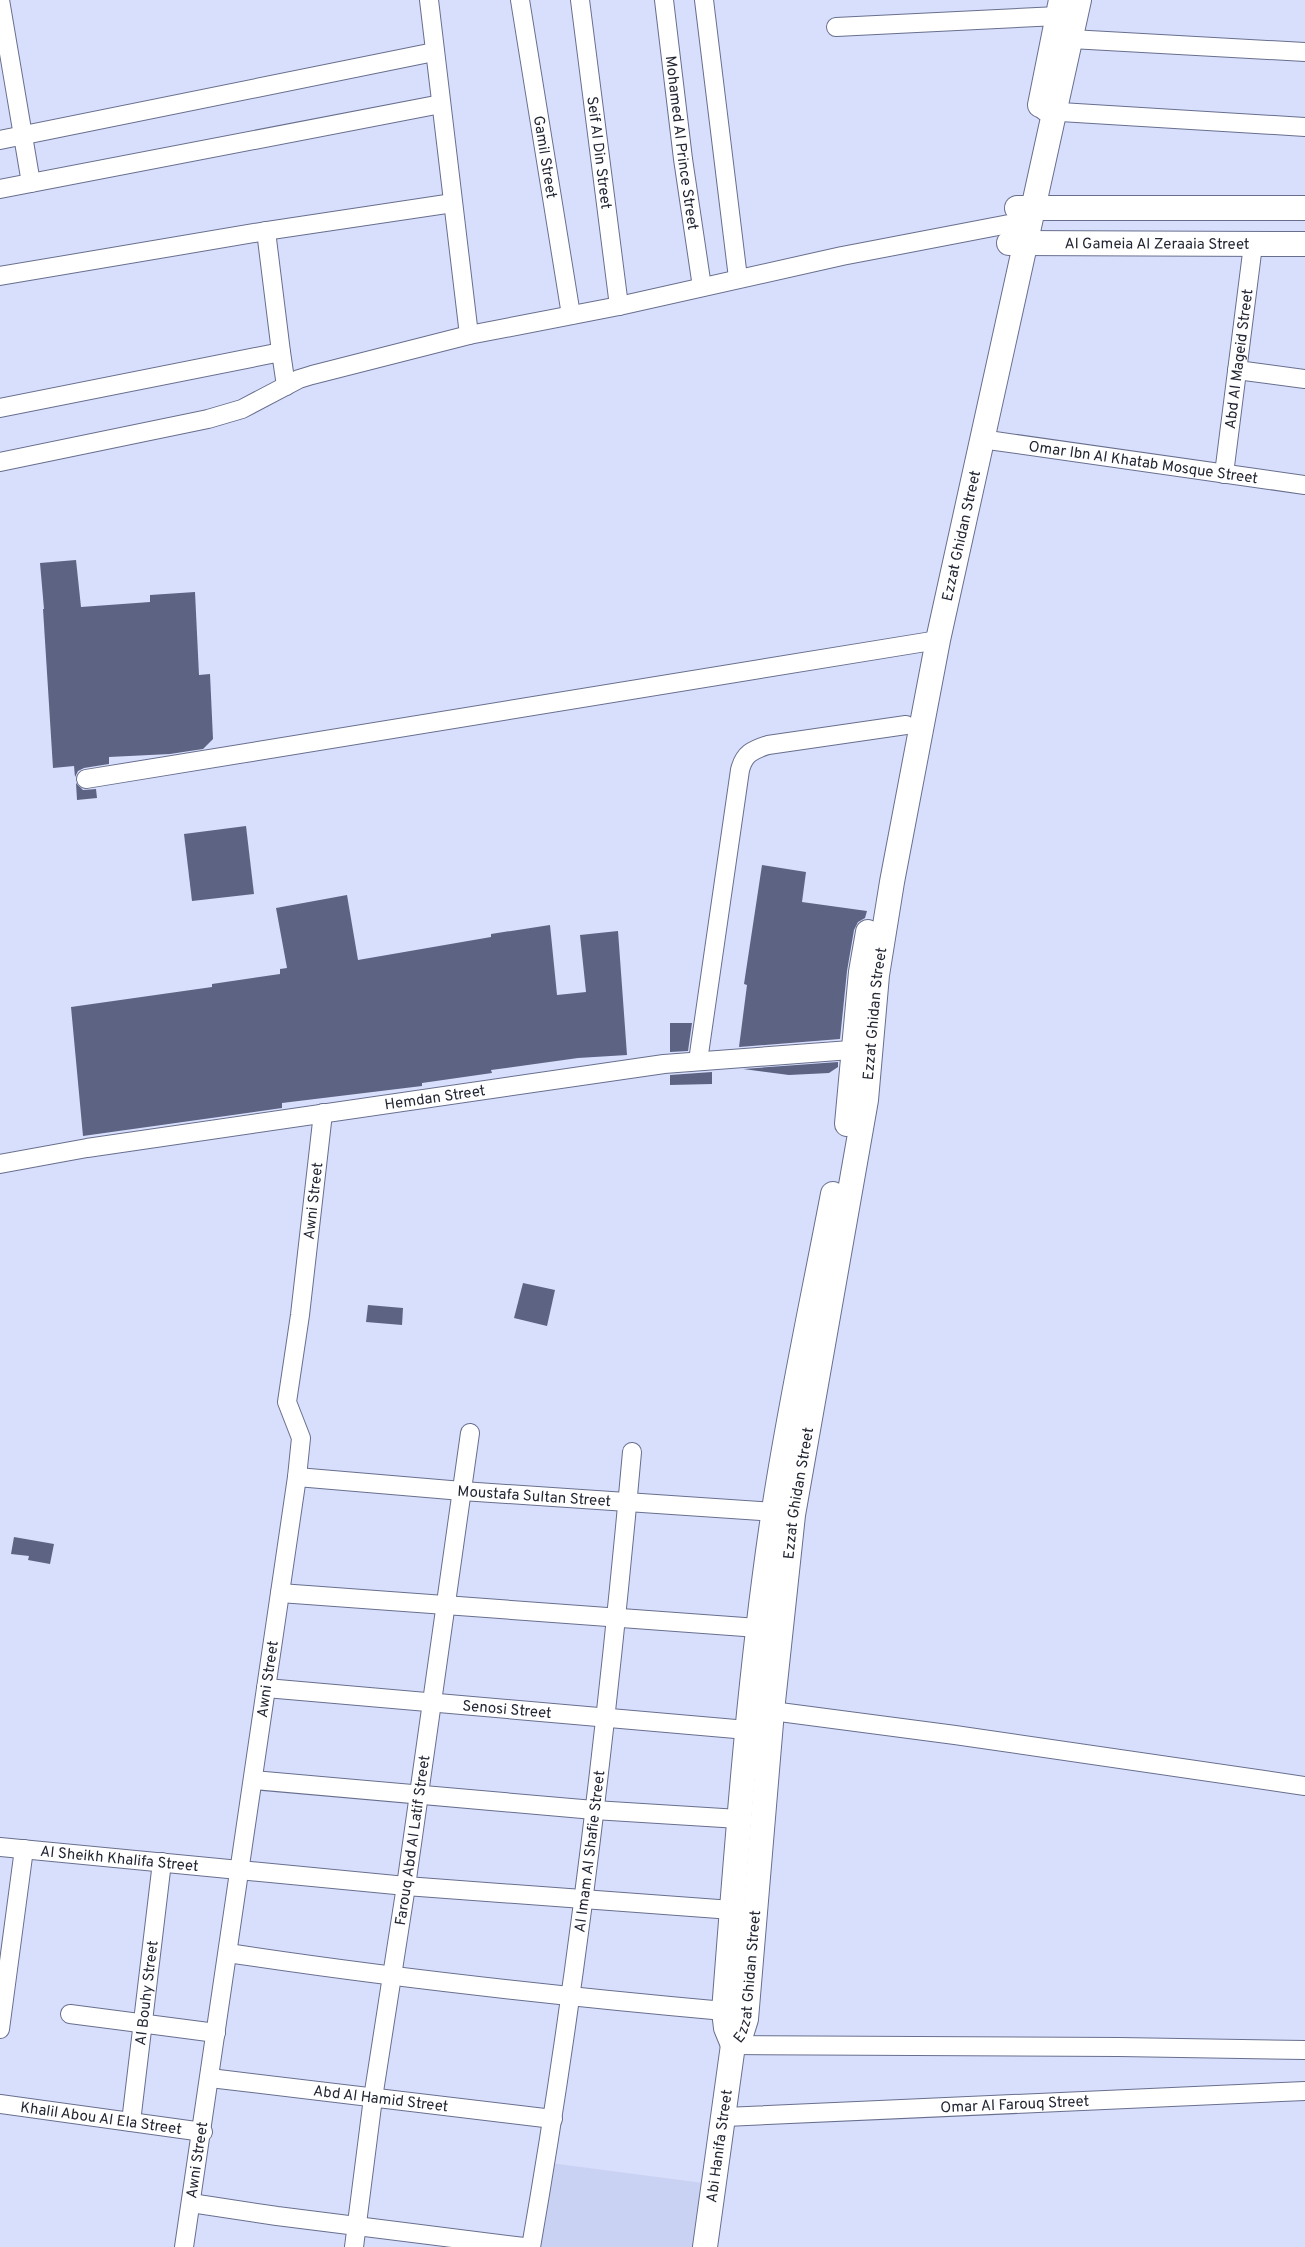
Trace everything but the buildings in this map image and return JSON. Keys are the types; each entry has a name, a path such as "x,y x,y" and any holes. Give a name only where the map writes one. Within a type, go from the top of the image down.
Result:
{"street":[{"path":"0,0 32,183"},
{"path":"429,0 469,335"},
{"name":"Gamil Street","path":"520,0 571,315"},
{"name":"Seif Al Din Street","path":"580,0 619,306"},
{"name":"Mohamed Al Prince Street","path":"664,0 683,159 702,287"},
{"path":"704,0 738,278"},
{"name":"Ezzat Ghidan Street","path":"1019,225 981,440 930,642 906,725 861,972 862,1049 858,1151 796,1489 772,1712 746,2019 741,2035 733,2045 726,2028 724,2011 747,1730 774,1512 800,1366 847,1122 862,1049 877,975 930,642 968,439 1019,225 1047,111 1071,39 1079,0"},
{"path":"836,27 1059,8"},
{"name":"Ezzat Ghidan Street","path":"1047,111 1059,8"},
{"path":"1071,39 1305,52"},
{"path":"0,140 434,52"},
{"path":"0,189 441,104"},
{"path":"1047,111 1305,127"},
{"path":"0,276 266,231 453,203"},
{"path":"0,462 208,419 242,409 299,379 338,367 469,335 619,306 738,278 1019,225 1305,208"},
{"name":"Al Gameia Al Zeraaia Street","path":"1019,225 1253,245 1305,244"},
{"path":"266,231 286,386"},
{"name":"Abd Al Mageid Street","path":"1224,474 1253,245"},
{"path":"0,408 281,352"},
{"path":"1237,370 1305,379"},
{"name":"Omar Ibn Al Khatab Mosque Street","path":"981,440 1305,485"},
{"path":"86,779 930,642"},
{"path":"698,1062 740,770 746,755 768,745 906,725"},
{"name":"Hemdan Street","path":"0,1164 87,1148 655,1065 862,1049"},
{"name":"Awni Street","path":"184,2247 203,2132 297,1477 301,1438 289,1409 287,1395 300,1315 323,1113"},
{"name":"Farouq Abd Al Latif Street","path":"354,2247 470,1432"},
{"name":"Al Imam Al Shafie Street","path":"531,2247 571,1997 605,1718 632,1452"},
{"name":"Moustafa Sultan Street","path":"297,1477 462,1491 774,1512"},
{"path":"280,1593 758,1628"},
{"name":"Senosi Street","path":"266,1688 747,1730"},
{"path":"772,1712 967,1737 1305,1786"},
{"path":"253,1780 594,1810 739,1819"},
{"name":"Al Sheikh Khalifa Street","path":"0,1847 406,1886 732,1910"},
{"path":"0,2029 24,1849"},
{"name":"Al Bouhy Street","path":"131,2122 162,1862"},
{"path":"228,1953 571,1997 724,2011"},
{"path":"69,2014 216,2033"},
{"path":"733,2045 1305,2050"},
{"name":"Abi Hanifa Street","path":"705,2247 725,2117 733,2045"},
{"name":"Abd Al Hamid Street","path":"210,2078 553,2120"},
{"name":"Omar Al Farouq Street","path":"725,2117 1305,2091"},
{"name":"Khalil Abou Al Ela Street","path":"0,2104 203,2132"},
{"path":"191,2202 277,2216 524,2247"}],"shaded area":[{"path":"550,2163 711,2184 702,2247 535,2247"}]}
